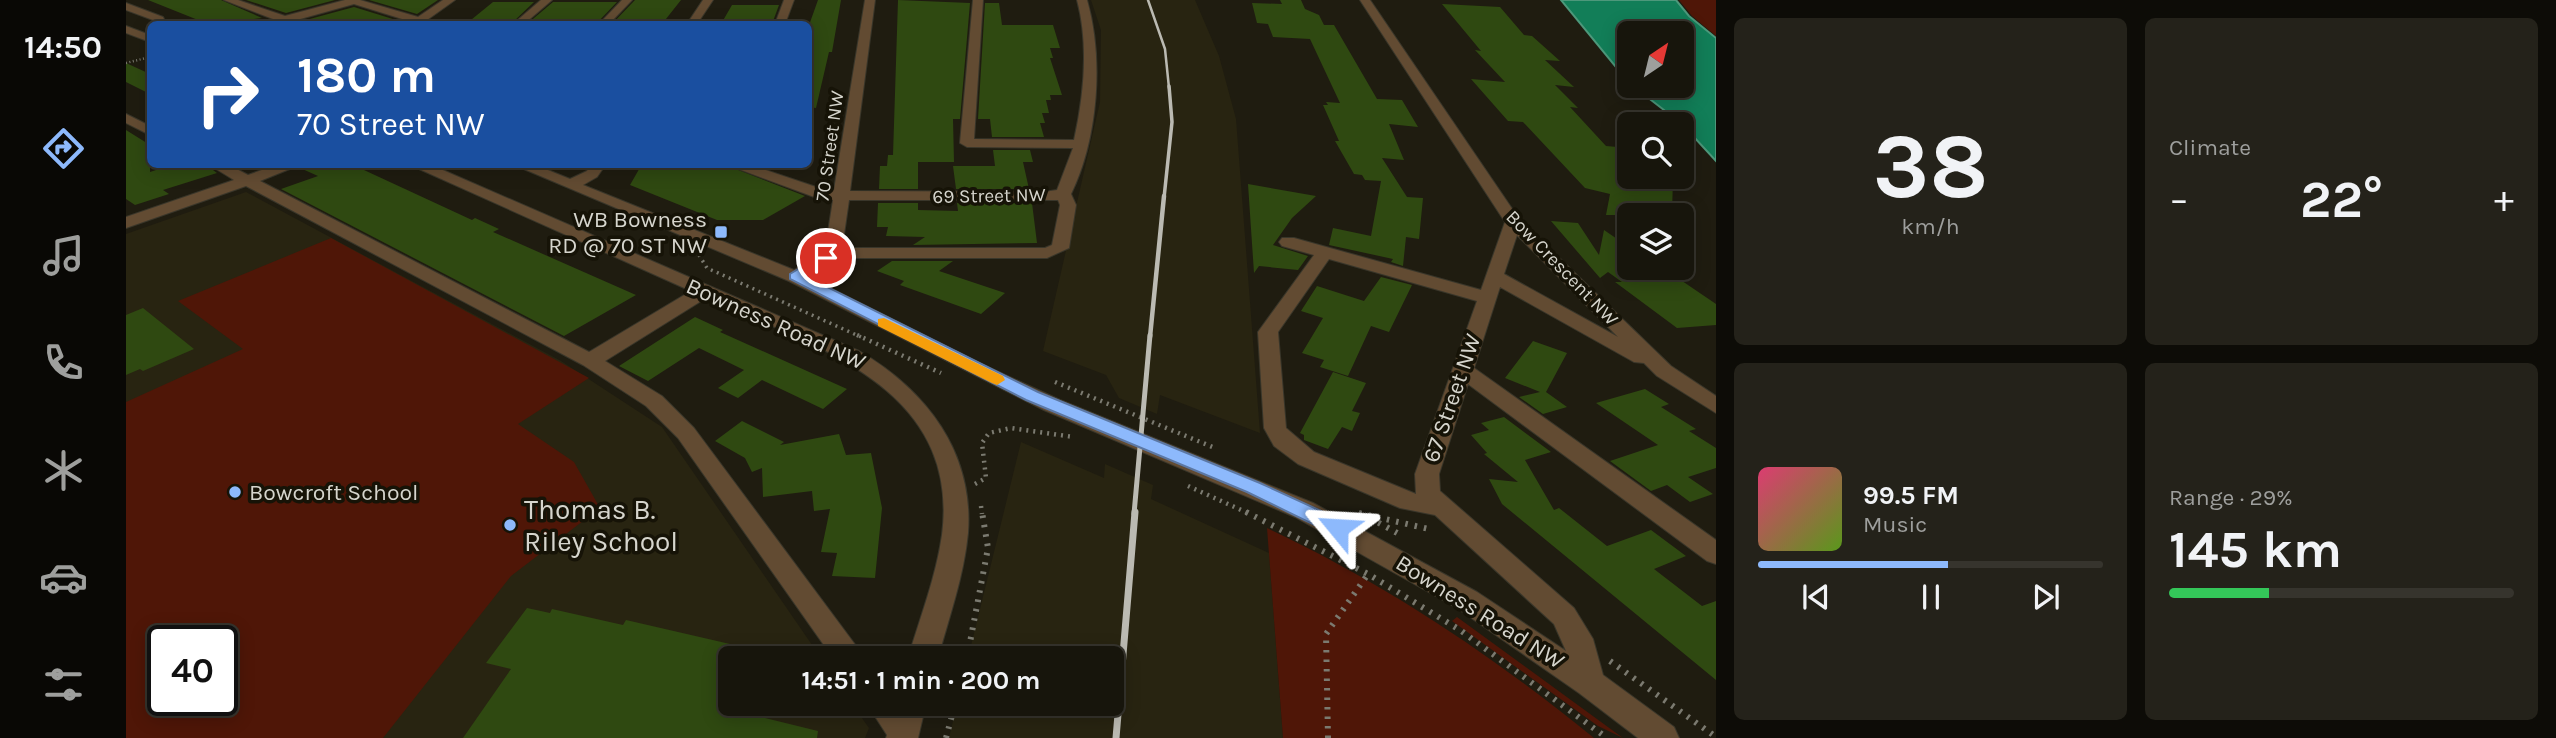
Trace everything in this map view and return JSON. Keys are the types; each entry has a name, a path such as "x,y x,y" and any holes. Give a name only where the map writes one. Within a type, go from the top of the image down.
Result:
{"street":[{"path":"229,0 288,21"},
{"path":"279,21 352,0 418,21"},
{"path":"426,21 450,0"},
{"path":"522,21 547,0"},
{"path":"607,21 627,0"},
{"path":"694,21 708,0"},
{"path":"780,21 789,0"},
{"name":"70 Street NW","path":"833,253 870,0"},
{"path":"978,0 967,143 1079,144"},
{"name":"69 Street NW","path":"743,168 818,194 1044,197 1063,194 1068,187 1088,101 1090,48 1082,0"},
{"name":"Bow Crescent NW","path":"1365,0 1513,222 1664,371 1716,406"},
{"path":"126,6 159,21"},
{"path":"126,16 147,23"},
{"path":"126,29 147,38"},
{"path":"126,118 147,129"},
{"path":"222,168 590,361 654,401 686,433 841,646"},
{"path":"126,223 283,168"},
{"name":"Bowness Road NW","path":"424,168 870,365 903,389 928,421 946,457 966,485"},
{"name":"Bowness Road NW","path":"529,168 794,276 972,368 1052,405 1254,487 1355,536 1467,600 1590,683 1663,738"},
{"path":"570,185 592,174 596,168"},
{"path":"794,276 833,253 1047,253 1060,248 1068,205 1063,194"},
{"name":"67 Street NW","path":"1513,222 1427,474 1429,494 1564,615 1578,639 1590,683"},
{"path":"1288,242 1324,253 1489,287 1664,371"},
{"path":"1324,253 1268,332 1275,428 1282,440 1306,458 1409,502 1442,507"},
{"path":"590,361 704,291"},
{"path":"1464,371 1716,554"},
{"path":"926,646 966,485"}],"path":[{"path":"126,63 147,58"},
{"path":"692,235 707,268 947,376"},
{"path":"969,646 988,548 966,485 986,478 983,439 992,430 1020,429 1082,438 1058,427"},
{"path":"1181,483 1296,535 1368,574 1460,630 1606,738"},
{"path":"1359,513 1481,541"},
{"path":"1328,738 1326,634 1368,574"},
{"path":"1578,639 1716,737"},
{"path":"946,738 952,716"}],"shaded area":[{"path":"1091,0 1195,0 1219,56 1236,119 1260,433 1160,395 1157,414 1119,398 1106,375 1043,351 1100,102 1101,30"},
{"path":"1561,0 1676,0 1689,16 1716,38 1716,161 1694,137 1694,112 1667,112 1648,98 1694,98 1694,21 1617,21 1617,68"},
{"path":"1679,0 1716,0 1716,36 1692,16"},
{"name":"Thomas B. Riley School","path":"246,192 561,361 662,427 813,646 718,646 718,716 860,716 869,728 865,738 126,738 126,234"},
{"path":"331,238 589,378 518,424 574,462 600,508 511,576 383,738 126,738 126,402 243,349 178,301"},
{"path":"1021,442 1104,478 1105,464 1153,485 1151,499 1269,553 1283,738 949,738 954,716 1124,716 1124,646 971,646"},
{"path":"1267,528 1354,573 1437,623 1517,678 1594,738 1283,738"},
{"path":"1457,617 1623,738 1598,726 1452,621"}],"building":[{"path":"148,0 221,0 262,18 235,21 200,21"},
{"path":"246,0 335,0 286,13"},
{"path":"369,0 438,0 417,14"},
{"path":"635,0 681,0 664,21 615,21"},
{"path":"818,0 841,0 832,52 829,52 816,108 812,108 810,21"},
{"path":"898,0 970,3 960,119 953,119 954,162 918,162 918,189 879,189 880,166 887,166 888,155 893,155"},
{"path":"1280,0 1301,0 1305,9 1319,15 1324,25 1334,25 1377,99 1402,100 1418,127 1389,124 1404,160 1382,158 1407,197 1423,198 1419,239 1406,237 1403,266 1391,262 1393,259 1329,245 1333,228 1371,236 1381,181 1365,180 1362,175 1354,174 1335,141 1339,141 1323,105 1328,105 1326,102 1340,103 1310,39 1273,37 1268,24 1257,23 1252,3 1282,4"},
{"path":"493,2 534,2 514,21 470,21"},
{"path":"553,2 617,2 599,21 531,21"},
{"path":"985,3 999,3 1002,25 1053,25 1060,48 1050,48 1053,58 1050,58 1062,95 1050,95 1051,100 1046,100 1049,113 1042,113 1045,123 1040,123 1044,137 992,137 990,119 978,119"},
{"path":"1442,4 1500,7 1524,35 1532,36 1560,61 1545,60 1574,87 1555,85 1578,108 1570,107 1606,146 1617,147 1617,189 1673,189 1672,203 1617,203 1617,215 1606,215 1610,194 1585,188 1523,122 1508,121 1471,79 1505,82 1475,50 1481,51"},
{"path":"732,5 779,5 773,21 723,21"},
{"path":"354,7 396,20 309,21 306,20"},
{"path":"126,63 147,73 147,92 126,82"},
{"path":"126,130 147,143 147,168 150,168 150,172 162,168 210,168 217,173 163,190 169,194 135,205 126,199"},
{"path":"993,150 1030,150 1033,162 1023,162 1029,189 956,189 953,166 995,166"},
{"path":"300,168 360,168 472,220 475,218 499,229 493,232 636,295 564,336 281,189 318,176"},
{"path":"640,168 733,168 805,196 763,220 717,220 630,185"},
{"path":"1248,184 1316,196 1292,218 1273,245 1308,256 1298,270 1259,266 1254,273"},
{"path":"878,203 918,203 918,210 958,211 957,203 1032,203 1037,243 913,245 925,237 886,236 888,227 877,227"},
{"path":"1551,221 1578,223 1599,255 1604,230 1617,239 1617,278 1608,272 1600,278"},
{"path":"892,261 953,261 939,271 1005,293 981,314 900,285 904,281 877,271"},
{"path":"1381,277 1412,285 1389,332 1371,326 1348,376 1320,367 1324,360 1302,353 1323,318 1301,311 1317,286 1364,301"},
{"path":"1619,280 1681,280 1716,304 1716,325 1677,328 1615,282 1622,282"},
{"path":"143,308 194,349 143,371 140,369 126,375 126,315"},
{"path":"695,317 723,330 720,332 847,389 823,409 762,380 738,398 718,388 744,370 699,348 648,381 619,366"},
{"path":"1533,341 1567,353 1546,392 1567,407 1543,414 1519,397 1540,392 1505,378"},
{"path":"1333,372 1366,383 1352,411 1360,413 1352,431 1342,427 1328,449 1304,440 1304,435 1300,433"},
{"path":"1645,389 1669,404 1661,407 1696,429 1689,431 1716,448 1716,468 1688,477 1713,494 1690,502 1667,485 1651,491 1610,461 1658,445 1596,403"},
{"path":"1504,417 1551,452 1525,460 1554,510 1559,508 1607,546 1651,530 1686,556 1654,569 1702,606 1716,601 1716,680 1502,504 1489,479 1518,482 1484,454 1487,453 1471,435 1489,430 1481,423"},
{"path":"742,421 784,442 780,445 839,434 846,455 871,453 882,508 875,578 832,576 837,553 821,552 830,509 814,511 812,491 763,497 762,468 752,472 745,458 715,441"},
{"path":"527,608 550,613 552,609 623,625 626,620 730,644 718,646 718,716 757,716 818,731 817,738 463,738 511,669 486,663"}],"railway":[{"path":"1148,0 1165,49 1169,88"},
{"path":"1164,198 1172,122 1169,86"},
{"path":"1150,337 1164,196"},
{"path":"1134,514 1150,335"},
{"path":"1116,738 1135,512"}],"slow traffic":[{"path":"884,323 997,380"}],"place":[{"name":"WB Bowness RD @ 70 ST NW","path":"721,232"},
{"name":"Bowcroft School","path":"235,492"},
{"name":"Thomas B. Riley School","path":"510,525"}],"route":[{"path":"826,258 794,276 1032,396 1254,487 1338,528"}]}
